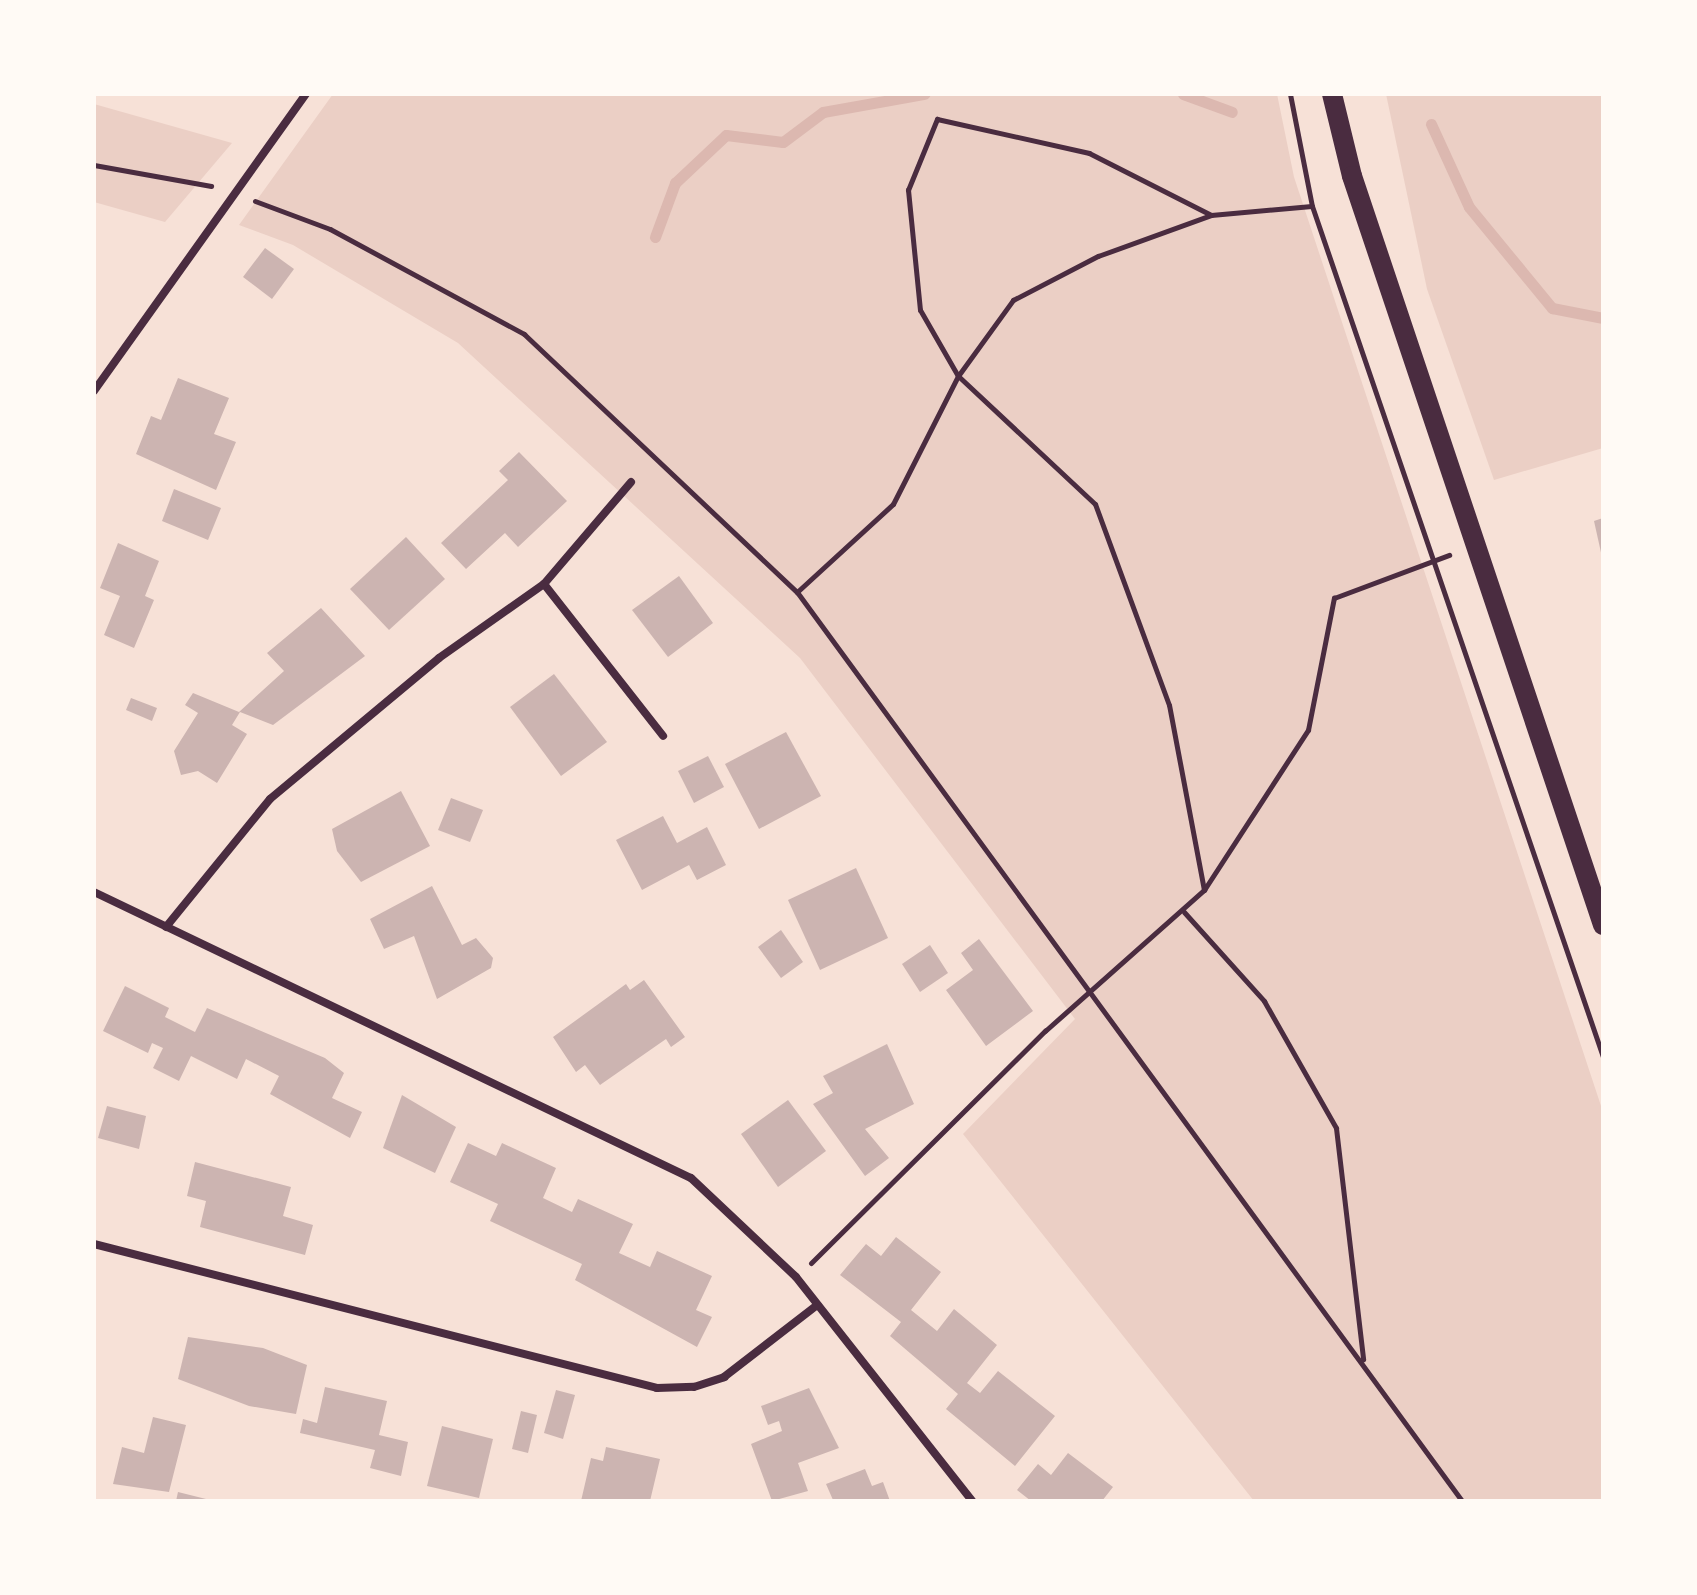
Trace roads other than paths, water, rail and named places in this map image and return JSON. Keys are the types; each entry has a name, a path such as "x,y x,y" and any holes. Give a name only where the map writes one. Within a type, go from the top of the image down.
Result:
{"main road":[{"path":"1332,94 1352,176 1603,925"}],"street":[{"path":"94,391 306,94"},
{"path":"166,927 270,799 439,658 544,584 631,482"},
{"path":"544,584 663,736"},
{"path":"94,892 691,1178 796,1277 972,1501"},
{"path":"94,1244 657,1388 694,1387 724,1377 817,1305"}],"waterway":[{"path":"655,237 675,183 726,135 783,142 823,112 924,94"},
{"path":"1183,94 1232,112"},
{"path":"1431,124 1469,207 1552,308 1603,318"}]}
